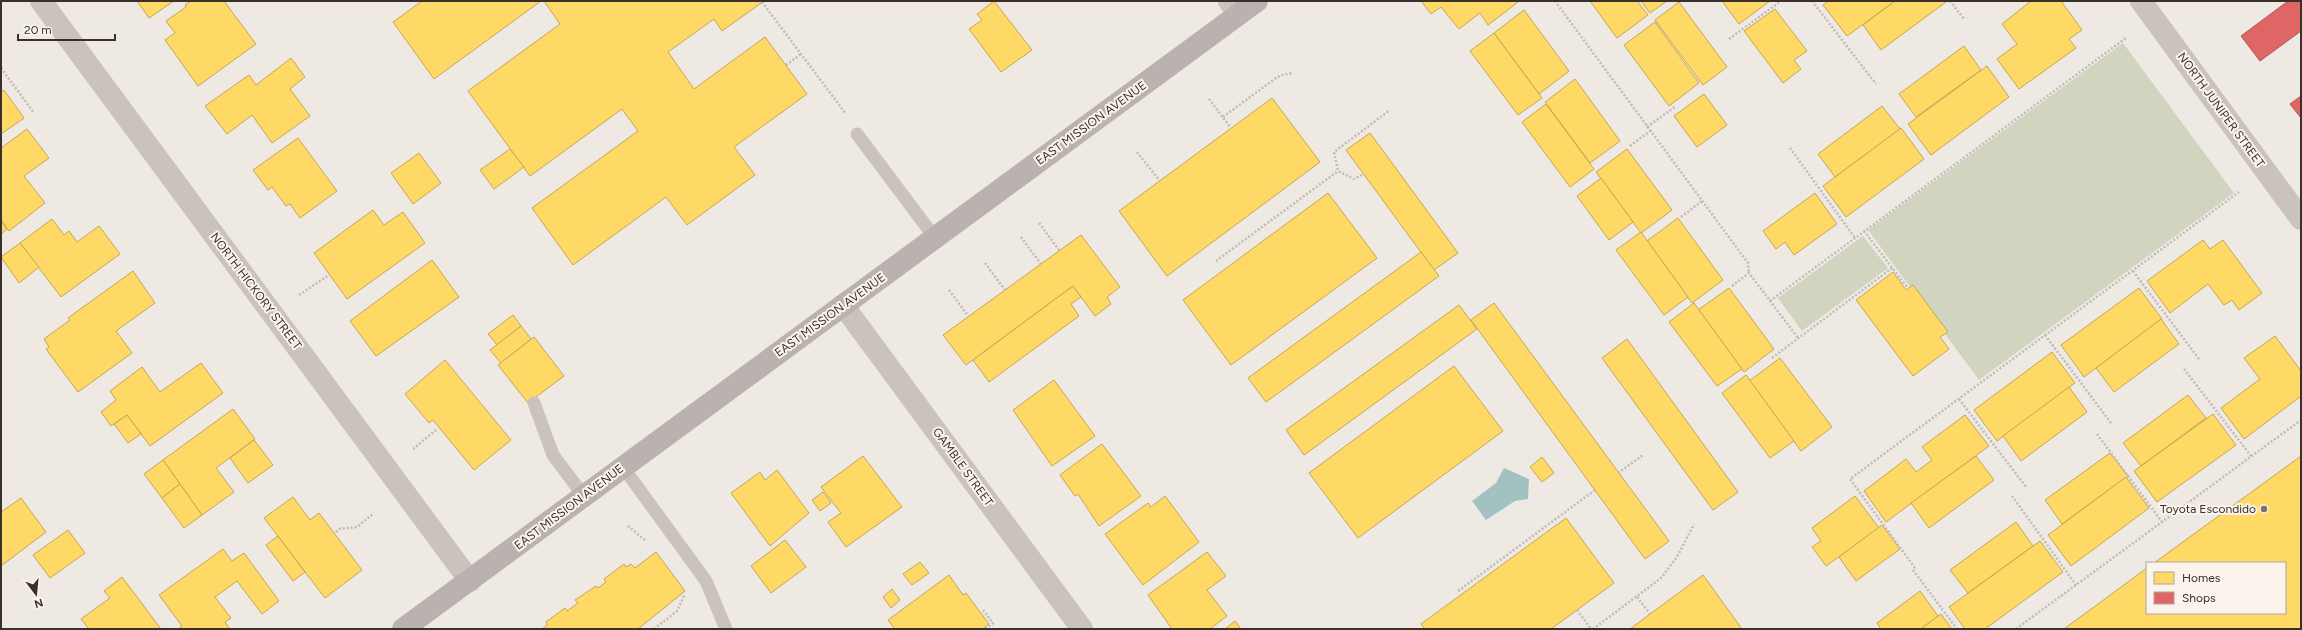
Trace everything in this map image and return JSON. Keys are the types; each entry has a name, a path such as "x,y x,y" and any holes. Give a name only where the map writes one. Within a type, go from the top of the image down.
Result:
{"main road":[{"name":"EAST MISSION AVENUE","path":"403,629 470,581 583,495 935,238 1234,7 1257,1"}],"street":[{"name":"NORTH HICKORY STREET","path":"41,1 470,581"},
{"name":"NORTH JUNIPER STREET","path":"2141,1 2301,219"},
{"name":"GAMBLE STREET","path":"844,305 1082,629"}],"lane":[{"path":"857,134 935,238"},
{"path":"534,403 553,455 583,495"},
{"path":"623,466 706,581 726,629"}],"path":[{"path":"1555,1 1748,263 1749,273 1798,338"},
{"path":"1729,39 1781,1"},
{"path":"1812,1 1876,84"},
{"path":"1950,1 1964,19"},
{"path":"762,2 846,115"},
{"path":"1770,301 2126,38"},
{"path":"786,65 801,54"},
{"path":"1,68 34,113"},
{"path":"1223,117 1276,78 1293,73"},
{"path":"1209,99 1231,128"},
{"path":"1647,127 1676,106"},
{"path":"1338,171 1334,152 1390,110"},
{"path":"1630,146 1650,131"},
{"path":"1790,148 1855,238"},
{"path":"1137,152 1160,180"},
{"path":"1338,171 1354,179 1362,175"},
{"path":"1216,261 1338,171"},
{"path":"1957,629 1850,479 2239,192"},
{"path":"1681,217 1702,201"},
{"path":"1040,223 1059,250"},
{"path":"1864,231 1906,287"},
{"path":"1021,237 1041,264"},
{"path":"985,263 1005,290"},
{"path":"1772,358 1892,268"},
{"path":"2133,271 2199,359"},
{"path":"1732,286 1749,273"},
{"path":"299,295 329,276"},
{"path":"949,290 969,317"},
{"path":"2045,334 2111,423"},
{"path":"2184,369 2251,456"},
{"path":"1959,399 2026,487"},
{"path":"2016,629 2301,420"},
{"path":"412,449 436,430"},
{"path":"2097,434 2162,522"},
{"path":"1618,473 1643,455"},
{"path":"1458,590 1595,490"},
{"path":"2012,496 2076,585"},
{"path":"336,532 339,529 357,527 374,513"},
{"path":"1577,610 1592,629 1637,596 1656,582 1669,569 1694,524"},
{"path":"628,526 652,546"},
{"path":"654,629 677,610 686,591"},
{"path":"1637,596 1650,614"},
{"path":"983,610 993,623 985,629"}],"green space":[{"path":"2123,43 2234,193 1979,380 1868,230"},
{"path":"1863,236 1888,268 1802,331 1778,298"}],"water":[{"path":"1504,468 1529,479 1528,499 1515,501 1486,520 1472,501 1496,483"}],"building: Homes":[{"path":"137,1 174,1 149,18"},
{"path":"191,1 224,1 256,44 198,86 165,40 175,33 166,21 186,7 185,5"},
{"path":"422,1 541,1 434,79 393,22"},
{"path":"544,1 764,1 722,31 714,19 668,52 694,89 765,37 807,94 734,147 755,175 687,225 666,197 573,265 532,208 638,131 622,109 530,176 468,91 560,24"},
{"path":"994,1 1032,50 1001,72 969,29 982,20 977,14"},
{"path":"1421,1 1518,2 1488,25 1480,13 1459,29 1441,7 1431,14"},
{"path":"1590,1 1637,1 1648,15 1617,38"},
{"path":"1641,1 1667,1 1650,13"},
{"path":"1722,1 1770,1 1739,24"},
{"path":"1829,1 1895,1 1847,36 1823,5"},
{"path":"1895,1 1946,2 1881,50 1863,25"},
{"path":"2031,1 2061,1 2082,30 2069,39 2076,48 2019,89 1997,59 2017,44 2002,24"},
{"path":"1679,2 1727,67 1703,85 1655,20"},
{"path":"1775,9 1807,51 1794,60 1801,69 1783,83 1744,31"},
{"path":"1524,10 1569,71 1539,94 1494,33"},
{"path":"1655,22 1699,83 1669,106 1624,45"},
{"path":"1494,33 1542,98 1518,115 1470,51"},
{"path":"1964,46 1981,70 1916,117 1899,94"},
{"path":"291,58 305,77 290,89 310,116 272,143 252,115 227,134 205,106 249,75 256,85"},
{"path":"1987,66 2009,97 1931,155 1908,124"},
{"path":"1575,79 1620,141 1590,163 1545,102"},
{"path":"4,90 24,118 1,134 1,92"},
{"path":"1704,94 1727,125 1697,147 1674,116"},
{"path":"1272,98 1320,162 1167,276 1119,211"},
{"path":"1546,104 1594,169 1570,187 1522,122"},
{"path":"1882,106 1900,129 1835,177 1818,154"},
{"path":"1901,128 1924,159 1846,217 1823,186"},
{"path":"27,129 49,158 24,176 45,203 9,231 1,220 1,148"},
{"path":"1370,133 1458,253 1434,270 1346,150"},
{"path":"298,138 337,191 300,218 290,204 286,206 272,187 268,190 253,170"},
{"path":"510,149 524,167 494,189 480,170"},
{"path":"1627,149 1672,210 1641,233 1596,172"},
{"path":"419,153 441,183 413,204 391,173"},
{"path":"1601,178 1633,222 1609,240 1577,196"},
{"path":"1328,193 1377,258 1231,365 1183,300"},
{"path":"1815,193 1837,224 1794,255 1785,242 1776,249 1763,231"},
{"path":"373,210 384,225 403,212 425,243 347,299 314,253"},
{"path":"1678,218 1723,280 1692,303 1647,241"},
{"path":"52,219 64,235 69,231 77,242 99,226 120,254 61,297 20,243"},
{"path":"1,220 7,229 1,234"},
{"path":"1641,232 1688,297 1664,315 1616,250"},
{"path":"1081,235 1120,287 1107,297 1111,304 1095,316 1073,286 966,365 943,335"},
{"path":"2203,240 2210,249 2223,240 2262,293 2239,310 2232,300 2224,305 2208,284 2170,313 2147,281"},
{"path":"20,243 39,267 19,283 1,257"},
{"path":"1421,252 1439,276 1266,402 1248,378"},
{"path":"432,260 459,297 376,356 350,321"},
{"path":"133,271 155,303 116,331 132,353 78,392 46,349 49,347 44,339 70,320 68,318"},
{"path":"1893,272 1906,290 1913,285 1948,332 1940,337 1949,349 1913,376 1856,300"},
{"path":"1073,286 1081,297 1071,304 1079,316 989,382 973,360"},
{"path":"1729,288 1774,349 1744,372 1698,310"},
{"path":"2139,288 2162,319 2084,377 2061,345"},
{"path":"1494,303 1669,541 1645,559 1471,320"},
{"path":"1694,303 1742,369 1717,386 1669,322"},
{"path":"1459,305 1477,329 1304,455 1286,430"},
{"path":"513,315 521,326 497,345 488,334"},
{"path":"2161,319 2179,344 2114,392 2096,368"},
{"path":"521,326 531,339 501,363 490,350"},
{"path":"2275,336 2301,371 2301,396 2244,439 2221,408 2260,379 2244,358"},
{"path":"534,337 564,376 528,403 498,365"},
{"path":"1627,339 1738,492 1713,510 1602,358"},
{"path":"2052,352 2075,383 1997,441 1974,410"},
{"path":"1780,358 1832,427 1801,451 1749,381"},
{"path":"445,360 511,440 474,470 433,420 429,423 405,394"},
{"path":"201,363 223,393 150,446 127,415 111,426 101,412 116,400 110,391 142,367 160,392"},
{"path":"1454,366 1503,431 1358,538 1309,473"},
{"path":"1746,375 1794,441 1770,458 1722,393"},
{"path":"1054,380 1095,436 1052,466 1013,410"},
{"path":"2069,387 2087,412 2021,461 2003,436"},
{"path":"2188,395 2206,418 2141,466 2123,443"},
{"path":"233,409 255,439 216,468 234,492 202,515 163,460"},
{"path":"2213,414 2236,445 2157,502 2134,471"},
{"path":"127,415 141,434 128,443 114,424"},
{"path":"1965,415 1989,446 1886,522 1864,491 1906,459 1916,472 1932,460 1922,447"},
{"path":"254,440 273,465 248,483 230,458"},
{"path":"1102,444 1141,496 1099,526 1078,494 1075,496 1060,475"},
{"path":"2110,453 2128,476 2062,524 2045,500"},
{"path":"863,456 902,507 846,547 828,522 841,513 821,487"},
{"path":"1976,456 1994,480 1929,528 1911,503"},
{"name":"Toyota Escondido","path":"2301,456 2301,629 2064,629 2146,569 2146,614 2286,614 2286,562 2155,562"},
{"path":"1542,457 1554,473 1542,482 1530,467"},
{"path":"163,460 180,484 162,498 144,474"},
{"path":"777,470 809,513 770,546 731,493 760,472 765,480"},
{"path":"2126,477 2149,508 2071,566 2048,535"},
{"path":"180,484 202,515 184,528 162,498"},
{"path":"823,492 831,503 820,511 812,500"},
{"path":"1165,496 1199,542 1143,585 1105,534 1148,503 1151,507"},
{"path":"1855,496 1879,528 1826,566 1812,547 1821,541 1812,528"},
{"path":"293,497 310,520 319,513 362,570 325,598 264,518"},
{"path":"21,498 46,532 1,566 1,512"},
{"path":"1566,518 1614,583 1551,629 1425,629 1421,624"},
{"path":"2016,522 2033,546 1968,593 1950,570"},
{"path":"1882,525 1900,549 1856,581 1839,557"},
{"path":"68,530 85,553 50,578 33,555"},
{"path":"278,536 305,572 293,581 266,545"},
{"path":"785,540 806,567 771,593 751,566"},
{"path":"2040,541 2063,572 1985,629 1965,629 1949,607"},
{"path":"223,549 232,561 244,553 279,601 262,614 237,581 215,597 231,618 225,622 230,629 178,629 182,626 159,595"},
{"path":"656,552 685,591 638,629 542,629 547,625 546,622 565,608 567,611 578,603 575,600 596,586 598,588 606,582 604,579 624,564 626,567 631,564 635,568"},
{"path":"1207,552 1226,576 1207,590 1227,616 1210,629 1172,629 1148,595"},
{"path":"920,562 929,573 912,585 903,574"},
{"path":"949,575 963,595 966,593 989,624 983,629 895,629 888,620"},
{"path":"1703,575 1742,629 1630,629 1650,614"},
{"path":"122,577 161,629 89,629 81,619 110,598 104,591"},
{"path":"892,589 900,600 891,608 883,597"},
{"path":"1920,591 1938,616 1921,629 1881,629 1877,623"},
{"path":"1941,614 1952,629 1921,629 1938,616"},
{"path":"1235,621 1241,629 1225,629"}],"building: Shops":[{"path":"2288,1 2301,1 2301,31 2260,61 2241,36"},
{"path":"2301,96 2301,118 2290,104"}],"place":[{"name":"Toyota Escondido","path":"2264,509"}]}
